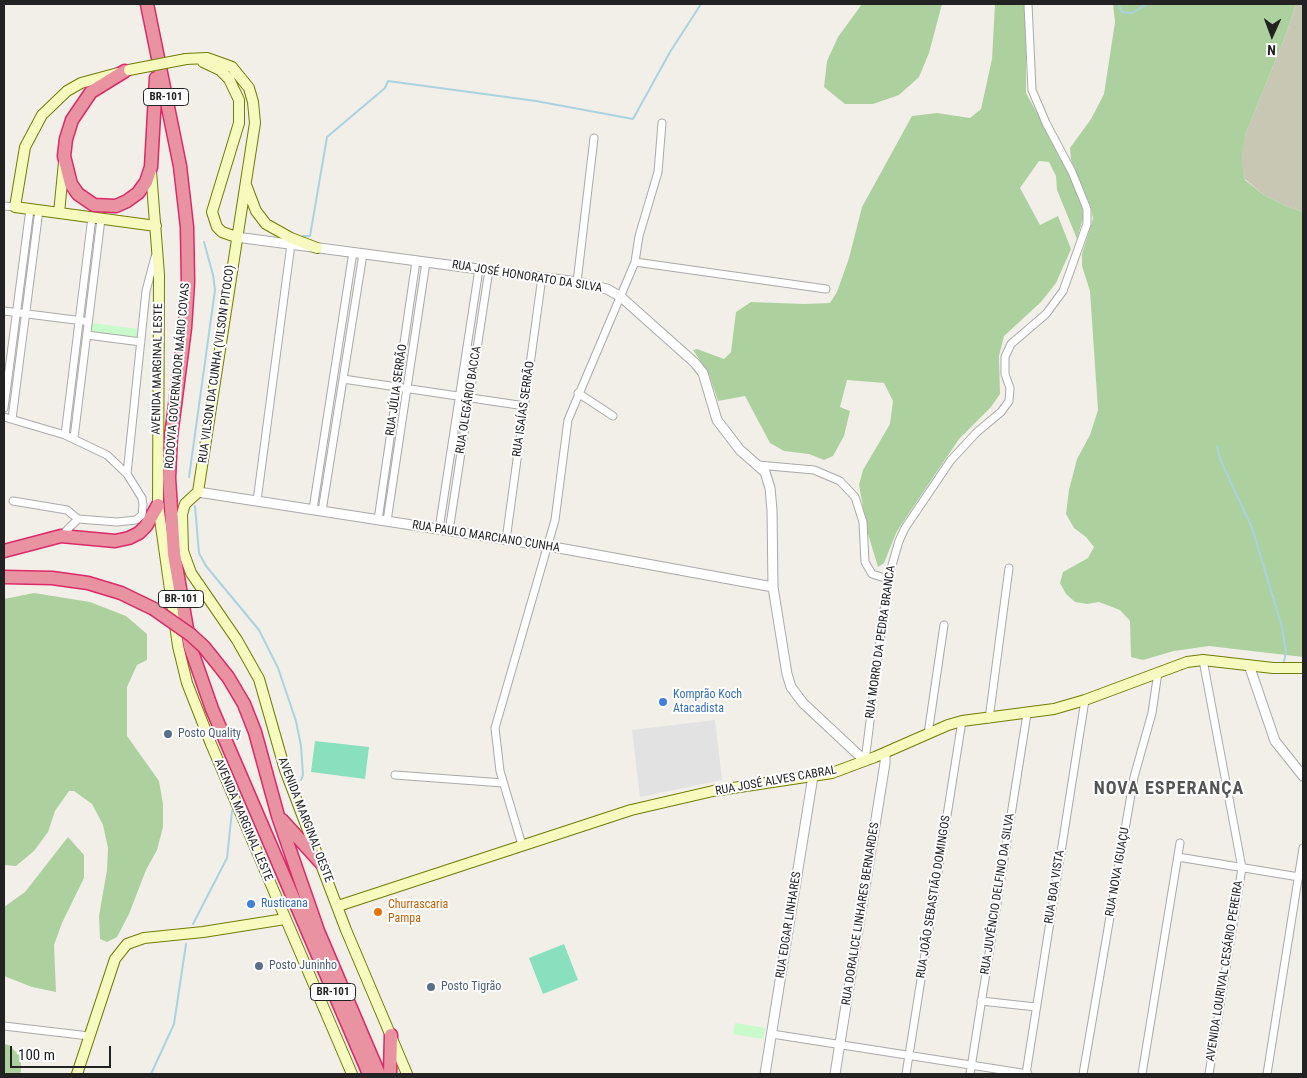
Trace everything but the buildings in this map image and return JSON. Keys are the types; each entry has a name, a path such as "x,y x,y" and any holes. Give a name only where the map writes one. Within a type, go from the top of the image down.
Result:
{"highway":[{"name":"RODOVIA GOVERNADOR MÁRIO COVAS","path":"147,4 180,166 187,230 188,282 185,328 171,436 169,478 174,554 190,646 212,709 369,1074"},
{"path":"127,71 91,92 80,105 72,120 64,156 67,172 78,194 94,205 116,206 138,193 146,182 151,168 157,96 152,28"},
{"path":"4,551 60,536 115,541 129,538 139,533 146,526 158,505"},
{"name":"BR-101","path":"4,577 52,578 88,583 121,593 154,609 198,641 228,677 244,704 255,732 278,816 318,931 379,1074"},
{"path":"278,816 322,864"},
{"path":"390,1074 391,1035"},
{"path":"354,1041 362,1074"}],"main road":[{"path":"156,226 15,207 25,147 42,115 67,91 81,84 127,71 188,58 211,65 225,74 236,90 239,100 240,123 212,212 217,228 236,237"},
{"name":"RUA VILSON DA CUNHA (VILSON PITOCO)","path":"188,58 218,61 232,67 250,88 255,123 198,492"},
{"path":"59,213 64,156"},
{"name":"AVENIDA MARGINAL LESTE","path":"151,168 158,248 158,505 175,629 187,683 352,1074"},
{"path":"245,183 261,219 291,241 317,248"},
{"path":"75,215 116,206"},
{"name":"AVENIDA MARGINAL OESTE","path":"198,492 185,504 182,514 183,552 187,564 241,646 259,679 285,770 407,1074"},
{"name":"RUA JOSÉ ALVES CABRAL","path":"338,906 632,810 713,791 832,773 962,721 1027,714 1085,700 1188,662 1203,660 1303,668"},
{"path":"77,1074 114,959 127,944 144,938 203,932 285,919"}],"street":[{"name":"RUA MORRO DA PEDRA BRANCA","path":"865,761 888,579 905,528 951,460 977,432 1001,412 1009,401 1010,388 1004,374 1005,358 1011,344 1046,314 1062,291 1087,224 1087,209 1072,172 1046,123 1032,90 1028,4"},
{"path":"522,845 503,783 495,744 495,728 548,546 560,495 567,426 578,393 621,297 634,262 639,236 658,172 662,123"},
{"path":"577,282 594,138"},
{"path":"4,206 15,207"},
{"path":"4,408 17,312 34,210"},
{"path":"12,419 25,314 34,210"},
{"path":"65,435 79,320 96,218"},
{"path":"74,438 87,335 96,218"},
{"path":"236,237 278,242 291,241 257,501"},
{"path":"127,474 146,291 158,248"},
{"name":"RUA JOSÉ HONORATO DA SILVA","path":"317,248 577,282 607,289 621,297 695,363 703,373 717,420 740,450 766,472 770,488 773,587 787,674 791,687 803,703 865,761"},
{"path":"317,510 332,383 353,252"},
{"path":"317,510 342,382 363,254"},
{"name":"RUA JÚLIA SERRÃO","path":"382,520 397,387 416,261"},
{"name":"RUA JÚLIA SERRÃO","path":"382,520 407,388 426,262"},
{"path":"634,262 826,290"},
{"name":"RUA OLEGÁRIO BACCA","path":"439,529 460,396 484,270"},
{"name":"RUA OLEGÁRIO BACCA","path":"448,531 469,398 484,270"},
{"name":"RUA ISAÍAS SERRÃO","path":"506,540 542,278"},
{"path":"4,311 88,321"},
{"path":"406,329 416,330"},
{"path":"87,335 141,342"},
{"path":"332,383 342,382 407,388 525,406"},
{"path":"578,393 613,416"},
{"path":"4,416 74,438 107,455 127,474 142,498 142,515 136,520 124,522 78,519 67,510 13,501"},
{"path":"758,464 814,470 840,481 855,497 863,522 865,562 872,574 888,579"},
{"name":"RUA PAULO MARCIANO CUNHA","path":"198,492 548,546 773,587"},
{"path":"60,536 78,519"},
{"path":"989,719 1009,568"},
{"path":"928,734 944,625"},
{"name":"AVENIDA LOURIVAL CESÁRIO PEREIRA","path":"1203,660 1242,868 1209,1074"},
{"path":"1249,665 1275,741 1303,776"},
{"name":"RUA NOVA IGUAÇU","path":"1083,1074 1134,777 1152,713 1158,672"},
{"name":"RUA BOA VISTA","path":"1027,1074 1085,700"},
{"name":"RUA JUVÊNCIO DELFINO DA SILVA","path":"970,1074 1027,714"},
{"name":"RUA JOÃO SEBASTIÃO DOMINGOS","path":"906,1074 962,721"},
{"name":"RUA DORALICE LINHARES BERNARDES","path":"835,1074 885,753"},
{"path":"395,775 503,783"},
{"name":"RUA EDGAR LINHARES","path":"765,1074 813,776"},
{"path":"1142,1074 1180,844"},
{"path":"1267,1074 1303,848"},
{"path":"1178,857 1299,877"},
{"path":"981,1001 1036,1007"},
{"path":"4,1026 89,1036"},
{"path":"772,1034 1027,1074"}],"shaded area":[{"path":"1296,4 1303,4 1303,212 1264,195 1245,179 1240,157 1246,133 1285,37"},
{"path":"715,720 722,780 640,797 632,730"}],"green space":[{"path":"862,4 942,4 929,53 919,77 899,95 873,104 845,104 824,87 827,61 838,37"},
{"path":"995,4 1026,4 1026,93 1071,175 1084,215 1077,239 1057,190 1056,176 1049,162 1039,161 1020,188 1040,225 1058,216 1071,249 1056,283 1041,302 1004,336 999,356 1000,394 991,407 959,439 897,531 884,563 878,567 868,534 859,485 863,470 890,424 893,401 884,383 847,380 840,407 850,411 844,436 833,456 824,460 809,454 784,451 770,443 745,396 718,401 709,374 693,350 697,349 724,359 731,352 736,312 751,302 830,303 837,292 849,258 862,207 912,116 937,113 970,118 981,109 992,59"},
{"path":"1113,4 1296,4 1285,37 1246,133 1241,157 1245,180 1264,195 1303,212 1303,657 1209,646 1174,651 1143,660 1131,657 1130,621 1120,610 1099,602 1087,604 1075,602 1066,594 1060,583 1063,572 1088,558 1094,547 1086,537 1074,528 1066,514 1069,490 1077,459 1090,435 1098,410 1090,291 1082,266 1082,254 1093,219 1091,207 1071,160 1070,148 1091,119 1104,94 1115,22"},
{"path":"91,323 139,329 138,338 90,332"},
{"path":"34,593 90,602 126,616 147,634 147,660 137,665 127,687 127,736 159,781 163,804 163,827 157,850 146,870 129,914 117,937 107,942 100,939 99,916 107,870 108,848 103,825 92,804 74,791 69,791 55,811 48,832 34,851 16,866 4,865 4,599"},
{"path":"315,741 369,747 365,779 311,772"},
{"path":"68,837 84,855 84,878 62,923 54,945 56,992 32,987 4,976 4,907 25,892"},
{"path":"564,944 578,980 543,994 529,958"},
{"path":"735,1023 765,1028 763,1039 733,1034"},
{"path":"4,1044 9,1045 21,1057 21,1072 18,1074 4,1074"}],"waterway":[{"path":"303,236 310,236 327,137 385,88 388,81 536,101 633,119 670,52 701,4"},
{"path":"1118,4 1122,12 1132,13 1147,4"},
{"path":"189,477 215,290 204,242"},
{"path":"1217,446 1220,459 1252,528 1282,627 1286,652 1284,661"},
{"path":"195,506 199,553 206,566 259,630 278,668 296,721 301,746 303,775 301,780"},
{"path":"193,924 227,858 232,811"},
{"path":"151,1074 174,1024 186,944"}],"place":[{"name":"Komprão Koch Atacadista","path":"663,702"},
{"name":"Posto Quality","path":"168,734"},
{"name":"Rusticana","path":"251,904"},
{"name":"Churrascaria Pampa","path":"378,912"},
{"name":"Posto Juninho","path":"259,966"},
{"name":"Posto Tigrão","path":"431,987"}],"district":[{"name":"NOVA ESPERANÇA","path":"1169,789"}]}
